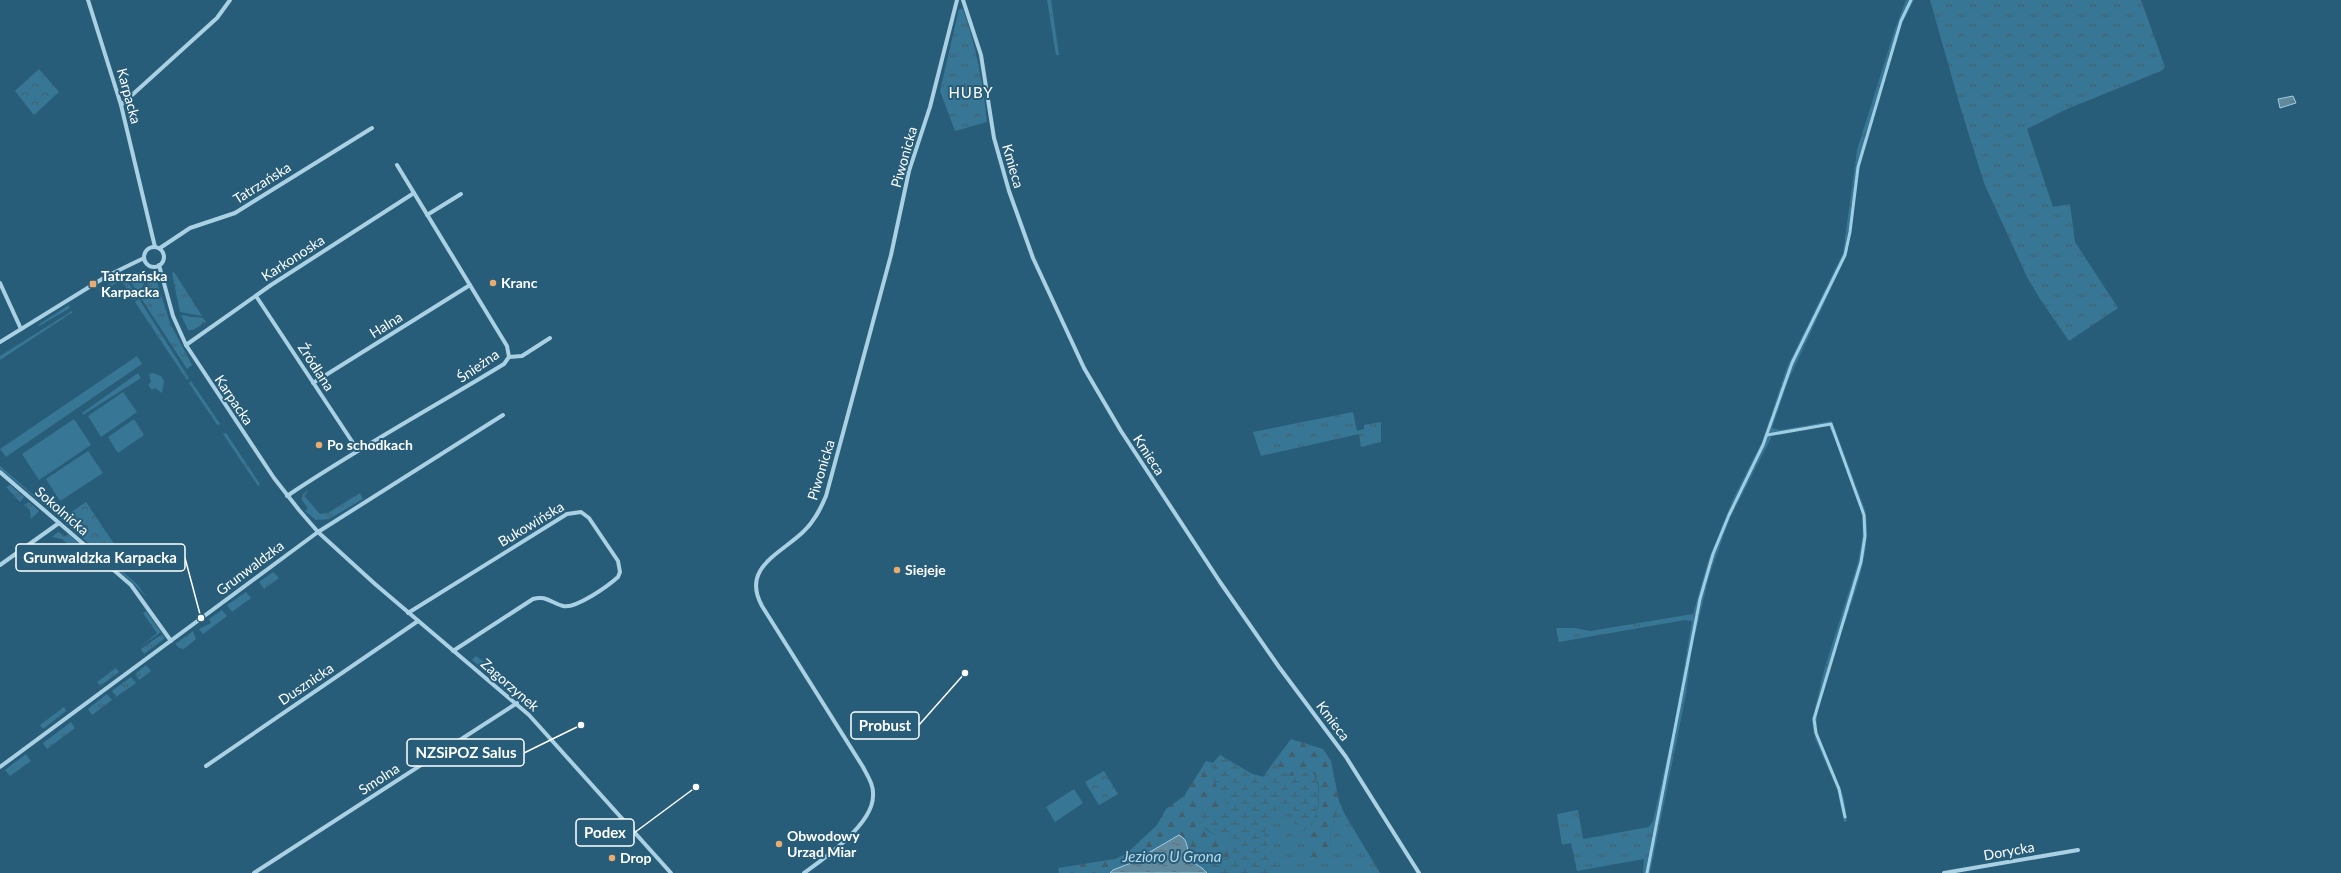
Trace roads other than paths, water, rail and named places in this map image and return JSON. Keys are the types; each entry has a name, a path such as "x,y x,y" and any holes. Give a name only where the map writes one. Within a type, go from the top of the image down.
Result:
{"street":[{"name":"Karpacka","path":"88,0 121,105 157,247"},
{"path":"121,105 217,18 230,0"},
{"name":"Piwonicka","path":"804,873 821,861 866,817 872,807 873,788 863,767 762,606 758,599 756,584 762,568 774,554 804,531 813,522 826,496 891,255 909,171 930,107 957,0"},
{"name":"Kmieca","path":"963,0 982,62 994,138 1009,191 1033,258 1084,368 1121,431 1211,569 1265,649 1346,757 1419,873"},
{"name":"Tatrzańska","path":"157,247 190,228 235,213 372,128"},
{"name":"Śnieżna","path":"287,496 357,449 422,414 504,364 509,357 507,346 398,165"},
{"name":"Karkonoska","path":"186,345 256,296 414,193"},
{"path":"428,215 460,194"},
{"path":"157,247 164,255 159,265 149,266 144,258 146,250 157,247"},
{"path":"0,342 107,276 144,258"},
{"name":"Karpacka","path":"159,265 173,316 186,345 287,496 318,532"},
{"path":"0,284 20,330"},
{"name":"Halna","path":"313,383 470,285"},
{"name":"Źródlana","path":"256,296 357,449"},
{"path":"509,357 522,356 550,338"},
{"name":"Grunwaldzka","path":"0,767 318,532 503,415"},
{"name":"Sokolnicka","path":"0,472 131,585 171,640"},
{"name":"Bukowińska","path":"408,613 567,514 576,511 586,514 618,561 620,572 618,577 572,606 562,606 543,597 533,600 453,651"},
{"path":"0,565 59,523"},
{"name":"Zagorzynek","path":"318,532 408,613 517,703 578,768 671,873"},
{"name":"Dusznicka","path":"206,766 418,621"},
{"name":"Smolna","path":"254,873 517,703"},
{"name":"Dorycka","path":"1944,873 2078,850"}],"water":[{"path":"2293,96 2296,103 2280,108 2278,99"},
{"name":"Jezioro U Grona","path":"1179,835 1185,840 1192,860 1207,873 1110,873 1113,870 1131,863"}],"waterway":[{"path":"1647,873 1700,599 1713,554 1729,515 1763,445 1792,363 1845,255 1850,232 1858,167 1901,21 1911,0"},
{"path":"1767,435 1831,424 1864,515 1865,536 1861,562 1814,719 1816,733 1839,789 1845,817"}],"place":[{"name":"Kranc","path":"493,283"},
{"name":"Tatrzańska Karpacka","path":"93,284"},
{"name":"Po schodkach","path":"319,445"},
{"name":"Siejeje","path":"897,570"},
{"name":"Grunwaldzka Karpacka","path":"201,618"},
{"name":"Probust","path":"965,673"},
{"name":"NZSiPOZ Salus","path":"581,725"},
{"name":"Podex","path":"696,787"},
{"name":"Obwodowy Urząd Miar","path":"779,844"},
{"name":"Drop","path":"612,858"}],"district":[{"name":"HUBY","path":"971,93"}]}
